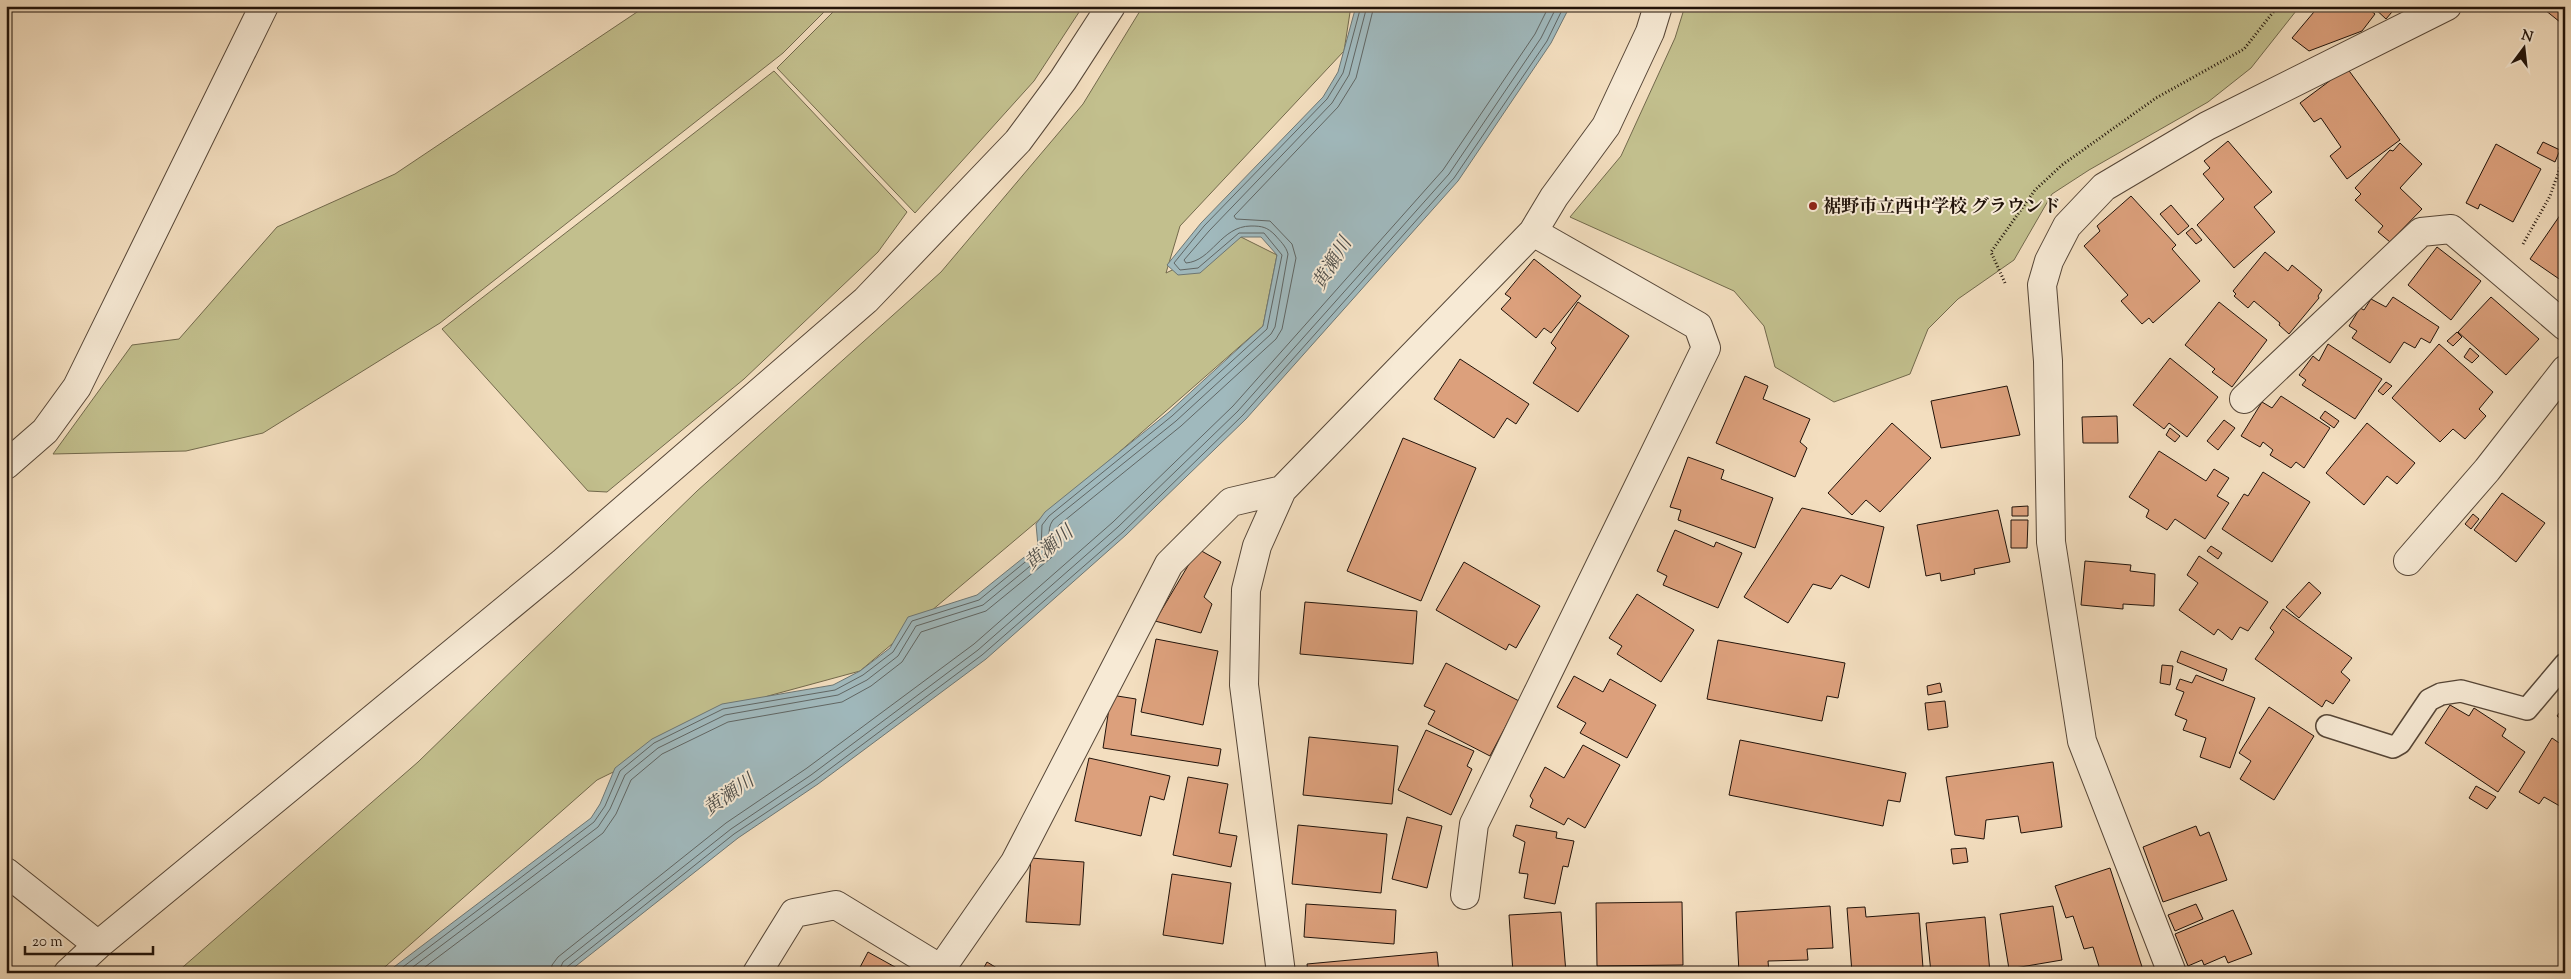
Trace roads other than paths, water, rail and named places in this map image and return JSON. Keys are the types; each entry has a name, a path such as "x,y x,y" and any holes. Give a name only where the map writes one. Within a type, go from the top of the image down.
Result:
{"street":[{"path":"6,465 45,431 77,387 264,6"},
{"path":"68,973 98,945 562,563 866,300 1018,141 1063,80 1111,6"},
{"path":"1281,973 1244,685 1246,590 1257,546 1282,490 1533,232 1554,197 1606,126 1650,32 1658,6"},
{"path":"2172,973 2082,741 2051,542 2048,362 2042,285 2049,261 2067,226 2104,187 2207,126 2447,6"},
{"path":"2244,399 2421,232 2451,229 2565,326"},
{"path":"1464,895 1474,824 1706,348 1698,326 1533,232"},
{"path":"2408,561 2487,470 2565,370"},
{"path":"757,973 794,913 836,906 940,971 1015,862 1169,564 1231,502 1282,490"},
{"path":"6,872 98,945"}],"lane":[{"path":"2327,726 2393,747 2400,743 2429,700 2441,694 2461,692 2527,709 2565,664"}],"water":[{"name":"黄瀬川","path":"1356,6 1570,6 1551,43 1458,181 1246,419 1126,535 986,659 818,784 738,838 567,973 386,973 591,818 600,804 615,768 652,739 722,704 833,685 860,671 890,648 908,617 977,595 1038,546 1036,524 1045,512 1169,412 1263,326 1277,255 1261,237 1241,237 1200,273 1178,275 1167,265 1201,223 1323,97 1338,72"}],"place":[{"name":"裾野市立西中学校 グラウンド","path":"1813,206"}]}
